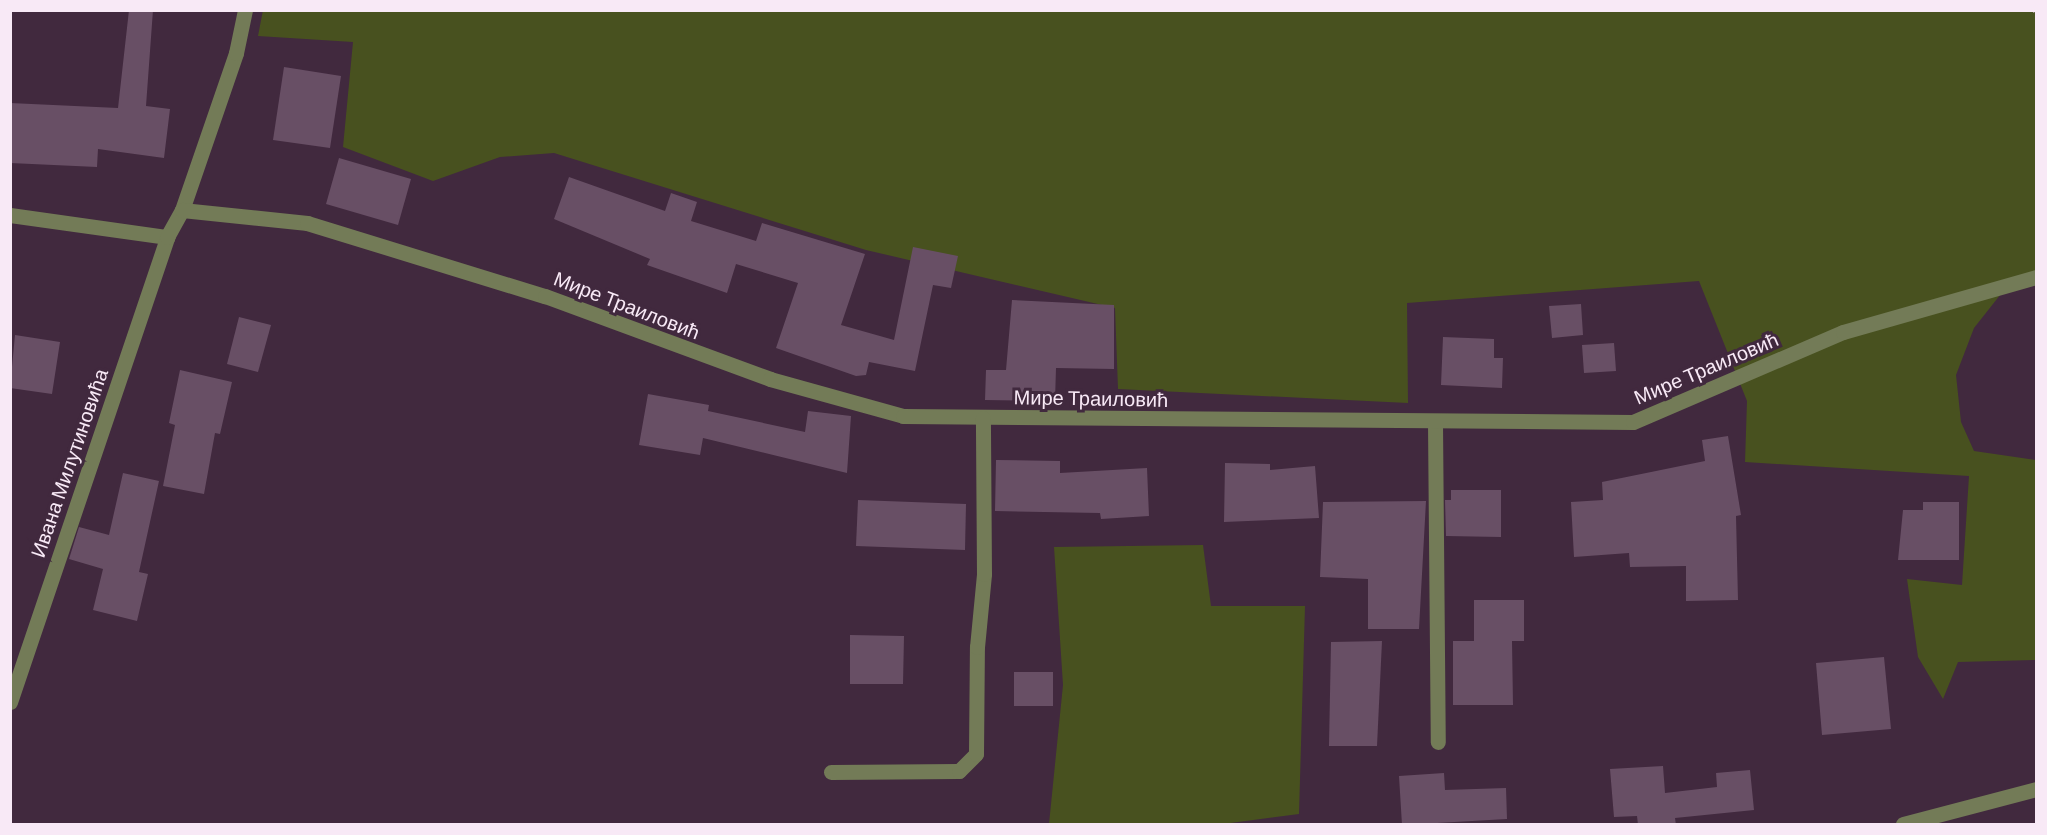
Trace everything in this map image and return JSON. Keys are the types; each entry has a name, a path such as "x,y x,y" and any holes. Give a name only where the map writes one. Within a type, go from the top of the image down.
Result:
{"street":[{"path":"10,215 167,237 182,210 236,53 245,10"},
{"name":"Мире Траиловић","path":"182,210 307,223 545,296 770,379 903,416 1435,423 1633,422 1843,332 2037,277"},
{"name":"Ивана Милутиновића","path":"10,702 167,237"},
{"path":"831,772 959,771 976,754 977,647 984,574 983,418"},
{"path":"1435,423 1438,742"},
{"path":"1903,825 2037,789"}],"green space":[{"path":"263,10 2036,11 2036,277 2008,285 1974,328 1956,375 1961,422 1974,451 2036,460 2036,660 1958,662 1943,699 1918,657 1907,579 1962,585 1969,476 1745,462 1747,401 1699,281 1407,303 1408,403 1118,389 1115,308 866,250 554,153 500,157 433,181 343,147 353,42 258,36"},
{"path":"1203,545 1211,606 1305,606 1299,814 1223,824 1049,824 1063,685 1054,547"}],"building":[{"path":"129,10 153,10 146,106 170,109 164,158 98,149 97,167 10,163 10,103 118,108"},
{"path":"284,67 341,76 330,148 273,140"},
{"path":"339,158 411,179 398,225 326,204"},
{"path":"569,177 665,211 671,193 697,202 691,221 756,241 762,223 865,254 841,325 894,340 913,247 958,256 951,288 933,285 915,371 869,362 866,375 856,376 776,348 798,283 736,264 727,293 647,265 650,259 554,219"},
{"path":"1012,300 1114,305 1114,369 1056,368 1055,401 985,400 986,370 1006,370"},
{"path":"1581,304 1583,335 1552,338 1549,306"},
{"path":"239,317 271,325 258,372 227,364"},
{"path":"15,335 60,342 52,394 10,388"},
{"path":"1443,337 1494,339 1494,358 1503,358 1502,388 1441,385"},
{"path":"1614,343 1616,371 1584,373 1582,345"},
{"path":"180,370 232,382 220,434 215,433 204,494 163,486 175,425 169,423"},
{"path":"648,394 709,405 708,411 805,432 808,411 851,416 847,473 703,438 700,455 639,445"},
{"path":"1728,436 1741,515 1736,516 1738,600 1686,601 1686,566 1630,567 1629,553 1574,557 1571,502 1603,500 1602,482 1705,461 1702,440"},
{"path":"996,460 1060,461 1060,473 1147,468 1149,516 1101,519 1100,513 995,511"},
{"path":"1225,463 1270,464 1270,470 1315,466 1319,518 1224,522"},
{"path":"123,473 159,481 139,572 148,574 137,621 93,610 103,569 69,559 79,527 109,535"},
{"path":"1451,490 1501,490 1501,537 1446,536 1445,500 1451,500"},
{"path":"858,500 966,504 965,550 856,546"},
{"path":"1426,501 1419,629 1368,629 1368,579 1320,577 1323,502"},
{"path":"1923,502 1959,502 1959,560 1898,560 1903,510 1923,510"},
{"path":"1474,600 1524,600 1524,641 1512,641 1513,705 1453,705 1453,641 1474,641"},
{"path":"850,635 904,636 903,684 850,684"},
{"path":"1382,641 1377,746 1329,746 1331,642"},
{"path":"1884,657 1891,729 1822,735 1816,663"},
{"path":"1014,672 1053,672 1053,706 1014,706"},
{"path":"1663,766 1665,793 1717,787 1716,773 1750,770 1754,810 1675,818 1676,825 1638,825 1637,816 1614,817 1610,769"},
{"path":"1444,773 1445,790 1506,788 1507,819 1402,825 1399,776"}]}
